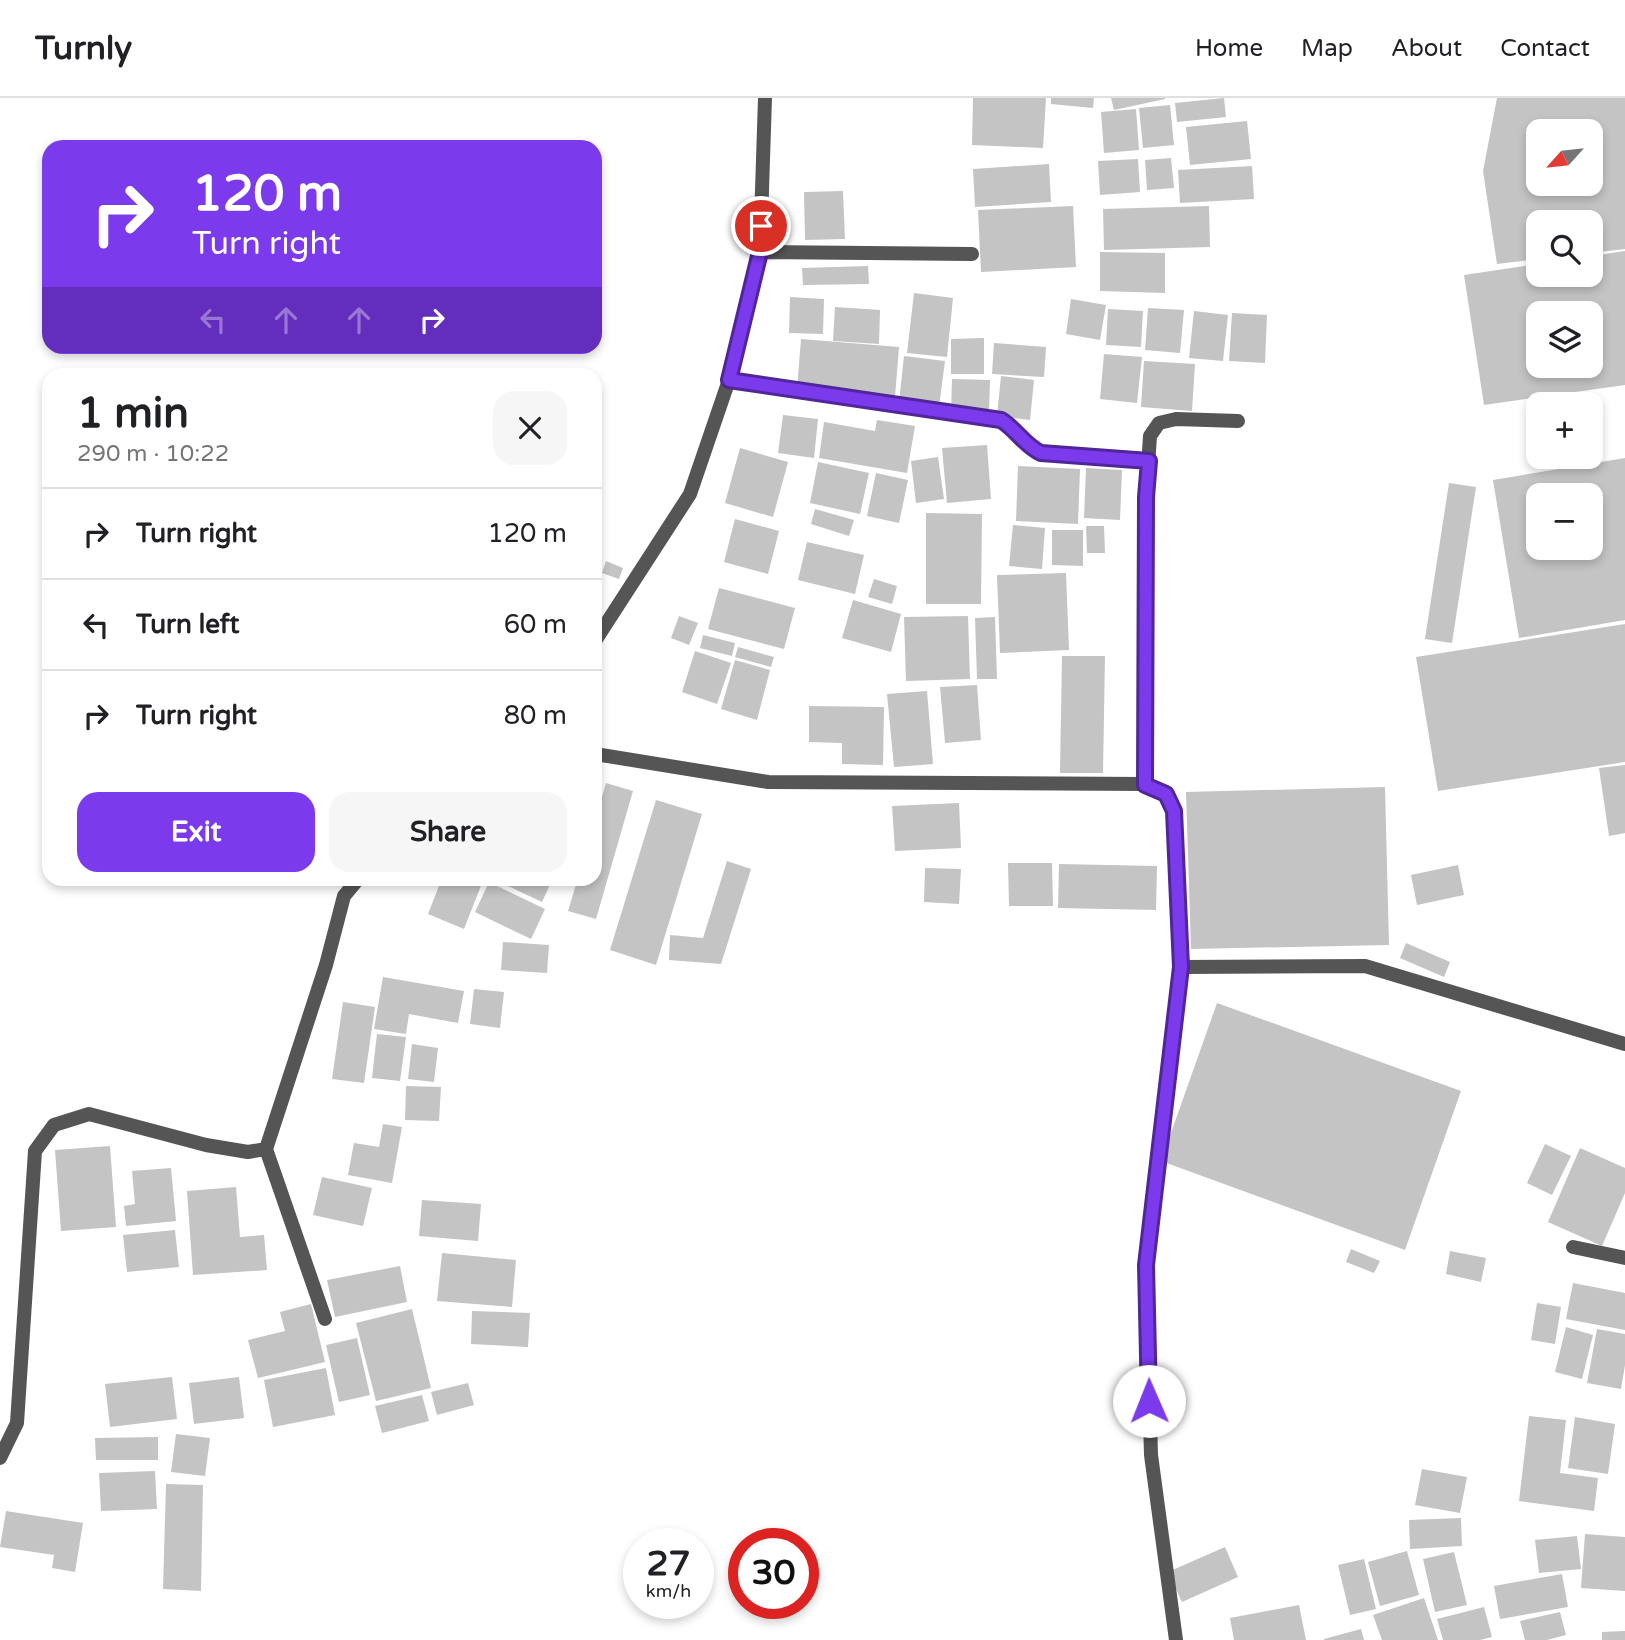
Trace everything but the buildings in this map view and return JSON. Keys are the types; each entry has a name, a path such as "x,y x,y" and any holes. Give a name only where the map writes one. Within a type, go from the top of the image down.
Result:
{"street":[{"path":"602,630 690,494 729,380 760,252 765,98"},
{"path":"760,252 972,254"},
{"path":"729,380 1001,420 1011,426 1033,450 1041,453 1149,461"},
{"path":"1145,785 1146,497 1150,436 1159,423 1177,419 1238,421"},
{"path":"602,755 768,782 1145,785 1166,794 1174,811 1181,967 1146,1265 1151,1455 1176,1640"},
{"path":"325,1319 266,1149 326,965 344,896 352,886"},
{"path":"1181,967 1365,966 1625,1044"},
{"path":"0,1458 17,1423 35,1151 54,1125 89,1114 206,1145 248,1152 266,1149"},
{"path":"1573,1247 1625,1258"}],"route":[{"path":"761,226 760,252 729,380 1001,420 1011,426 1033,450 1041,453 1149,461 1146,497 1145,785 1166,794 1174,811 1181,967 1146,1265 1149,1401"}]}
